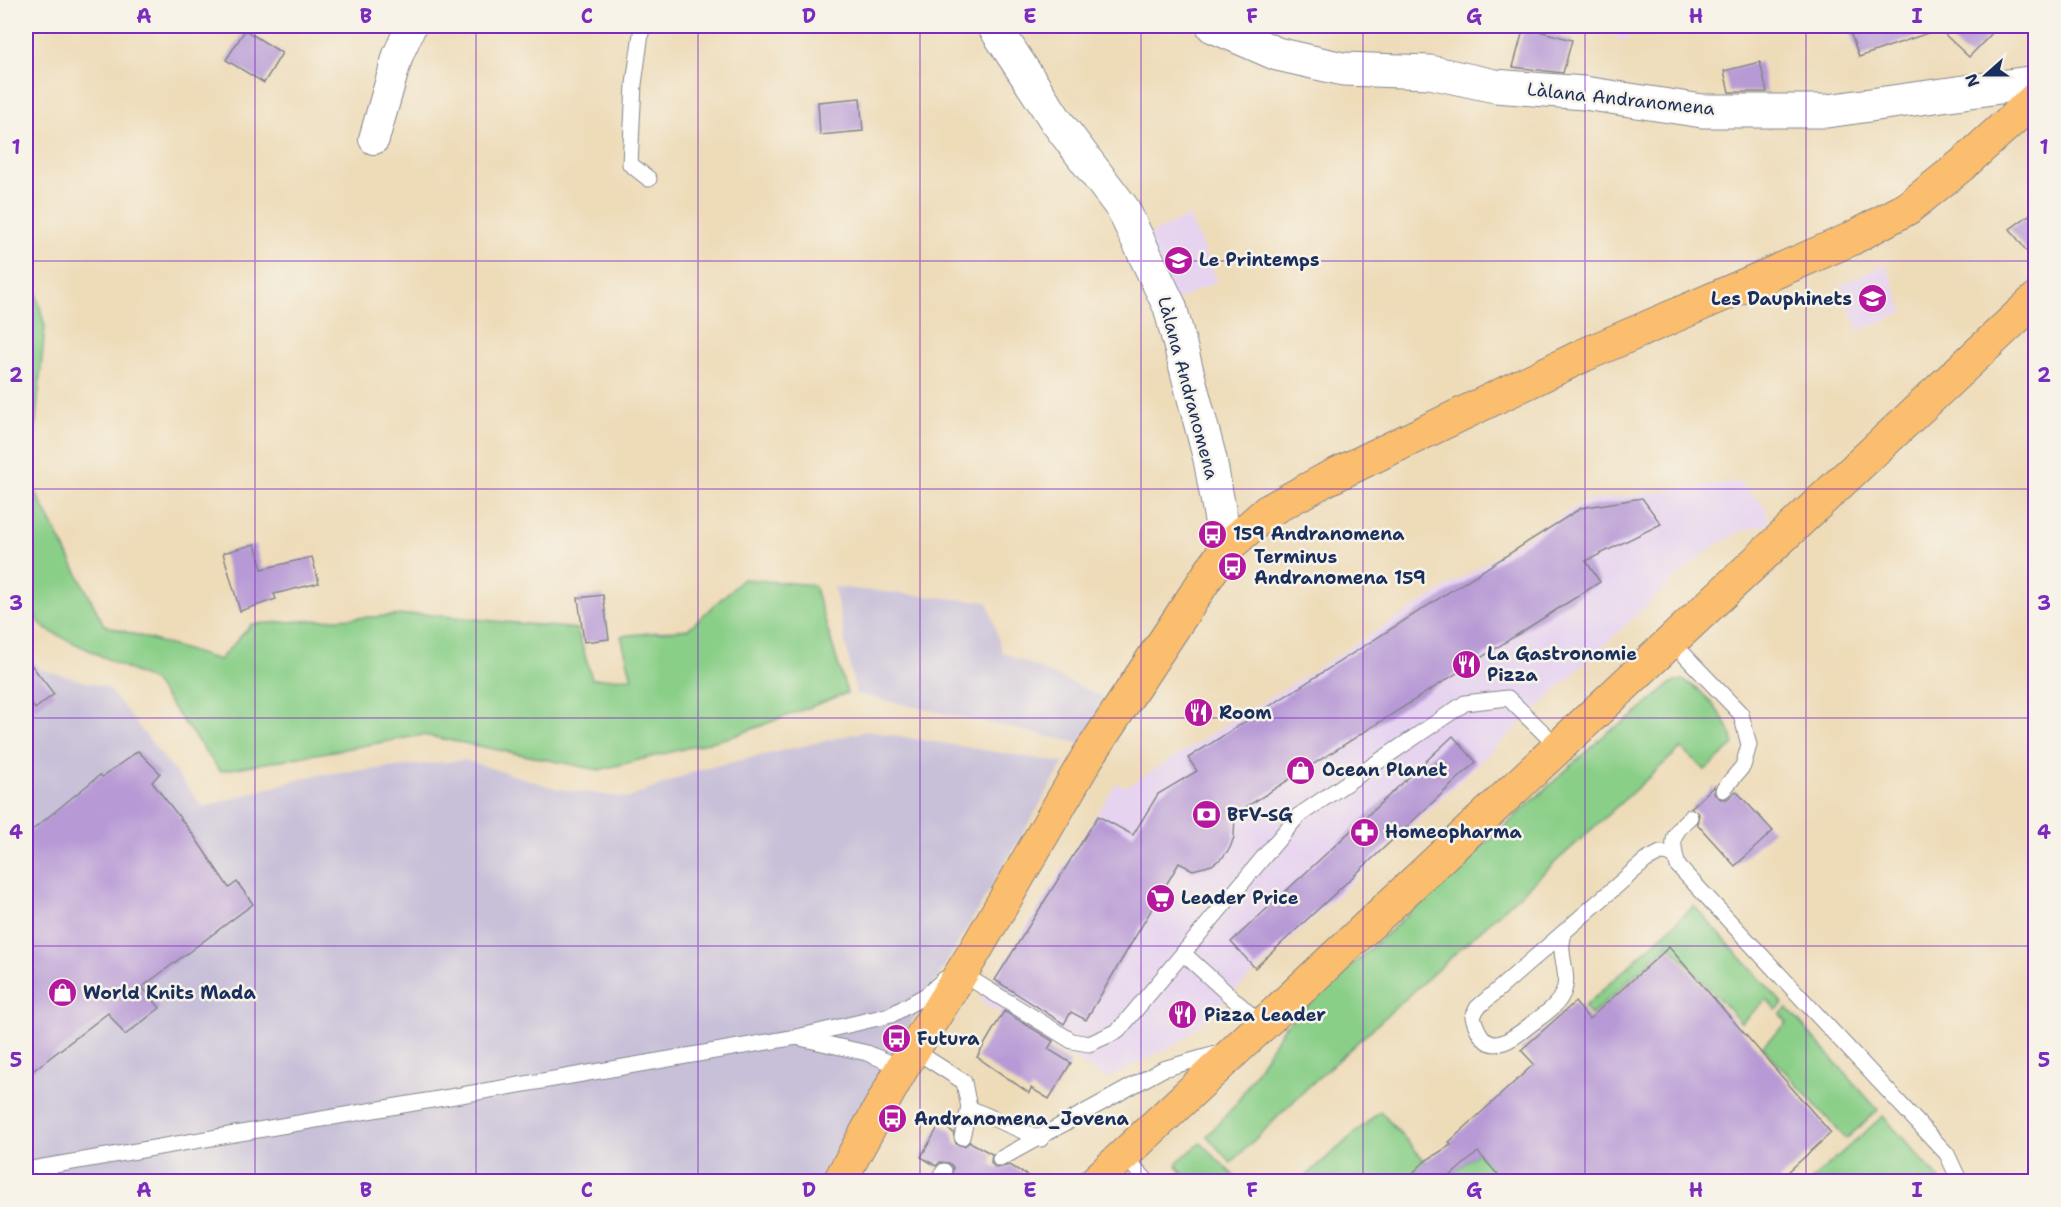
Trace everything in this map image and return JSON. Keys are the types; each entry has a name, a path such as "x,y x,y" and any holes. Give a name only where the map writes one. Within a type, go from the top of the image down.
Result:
{"main road":[{"path":"839,1182 908,1059 968,962 1087,758 1226,548 1268,511 1325,480 1584,355 1849,240 1898,213 1963,164 2036,98"},
{"path":"1095,1182 2036,299"}],"street":[{"path":"374,139 398,56 411,26"},
{"name":"Làlana Andranomena","path":"994,26 1057,122 1123,209 1170,307 1210,459 1226,548"},
{"name":"Làlana Andranomena","path":"1214,26 1276,54 1343,69 1430,72 1495,86 1584,93 1702,111 1827,111 2036,82"}],"lane":[{"path":"642,26 634,84 630,164 649,179"},
{"path":"1671,641 1741,714 1749,745 1743,766 1723,790"},
{"path":"26,1170 797,1037 891,1015 928,994 968,962 1072,1041 1089,1044 1118,1031 1298,816 1465,703 1508,698 1558,747"},
{"path":"1690,817 1677,829 1672,846 1678,866 1947,1155 1960,1182"},
{"path":"1564,932 1561,950 1565,967 1565,990 1557,1004 1508,1043 1498,1046 1488,1043 1476,1028 1473,1017 1477,1008 1564,932 1646,861 1660,853 1674,854"},
{"path":"1183,953 1262,1025"},
{"path":"797,1037 867,1053 908,1059 964,1082 969,1108 962,1137"},
{"path":"1000,1159 1163,1069 1238,1048"},
{"path":"969,1108 1041,1138"},
{"path":"1123,1155 1148,1182"}],"shaded area":[{"path":"1608,26 1637,26 1623,42 1606,28"},
{"name":"Le Printemps","path":"1189,216 1217,281 1165,306 1140,239"},
{"name":"Les Dauphinets","path":"1886,264 1904,312 1859,331 1841,285"},
{"path":"1739,482 1765,507 1769,524 1742,531 1711,548 1680,574 1182,1041 1107,1079 980,1001 1116,784 1128,786 1585,501"},
{"path":"834,587 988,602 1002,652 1103,697 1088,745 856,694"},
{"path":"26,652 40,669 108,688 203,807 315,775 465,760 558,789 629,798 698,770 867,731 1064,763 818,1181 26,1181"}],"green space":[{"path":"26,253 45,327 30,481 104,625 219,660 252,624 423,614 577,629 592,679 632,678 621,636 688,629 743,579 814,585 847,693 734,736 599,770 423,735 220,771 153,681 45,629 26,605"},
{"path":"1682,680 1699,691 1715,707 1732,736 1734,745 1705,770 1681,748 1306,1089 1231,1163 1207,1136 1236,1104 1284,1027 1609,731 1631,718 1670,684"},
{"path":"1694,906 1783,1004 1776,1010 1767,999 1741,1023 1669,944 1591,1015 1584,1007"},
{"path":"1787,1008 1878,1110 1846,1139 1762,1046 1787,1023 1780,1014"},
{"path":"1380,1111 1425,1161 1421,1181 1299,1182"},
{"path":"1883,1116 1941,1181 1810,1181"},
{"path":"1201,1143 1238,1181 1188,1181 1177,1166 1178,1161"},
{"path":"1478,1152 1504,1181 1443,1182"}],"building":[{"path":"1848,26 1999,26 1969,57 1939,29 1859,57"},
{"path":"1524,27 1572,40 1563,73 1513,67"},
{"path":"245,30 282,53 264,83 226,60"},
{"path":"1760,62 1767,92 1729,92 1724,71"},
{"path":"860,98 863,131 820,135 818,102"},
{"path":"2036,210 2036,264 2010,229"},
{"path":"1642,498 1661,524 1586,561 1600,582 1235,814 1234,837 1230,848 1212,865 1193,870 1179,863 1086,1020 1071,1012 1064,1024 995,980 1098,816 1133,835 1158,794 1197,771 1188,758 1581,508"},
{"path":"255,544 262,569 312,557 319,583 274,594 276,599 240,611 223,553"},
{"path":"603,595 609,639 584,642 578,598"},
{"path":"26,658 54,694 35,709 26,695"},
{"path":"1453,736 1476,762 1255,968 1231,942"},
{"path":"138,751 160,773 152,782 194,836 229,888 237,882 253,904 142,987 160,1008 125,1035 108,1013 26,1076 26,835 100,775 102,777"},
{"path":"1714,786 1714,794 1721,799 1727,799 1736,791 1773,831 1735,866 1697,824 1699,814 1691,808"},
{"path":"1669,947 1831,1133 1777,1182 1504,1182 1478,1152 1443,1182 1404,1182 1425,1161 1451,1145 1449,1142 1534,1064 1521,1050 1575,1002 1589,1019"},
{"path":"1004,1011 1053,1041 1048,1049 1071,1063 1049,1099 1031,1088 1029,1093 977,1057"},
{"path":"940,1124 953,1132 956,1144 964,1146 970,1142 992,1154 991,1163 996,1168 1010,1165 1038,1182 962,1182 952,1176 953,1167 949,1163 940,1162 936,1166 921,1157"}],"place":[{"name":"Le Printemps","path":"1178,260"},
{"name":"Les Dauphinets","path":"1873,299"},
{"name":"159 Andranomena","path":"1212,534"},
{"name":"Terminus Andranomena 159","path":"1233,567"},
{"name":"La Gastronomie Pizza","path":"1466,664"},
{"name":"Room","path":"1198,713"},
{"name":"Ocean Planet","path":"1301,770"},
{"name":"BFV-SG","path":"1206,815"},
{"name":"Homeopharma","path":"1364,832"},
{"name":"Leader Price","path":"1160,898"},
{"name":"World Knits Mada","path":"62,993"},
{"name":"Pizza Leader","path":"1183,1015"},
{"name":"Futura","path":"896,1039"},
{"name":"Andranomena_Jovena","path":"893,1119"}]}
